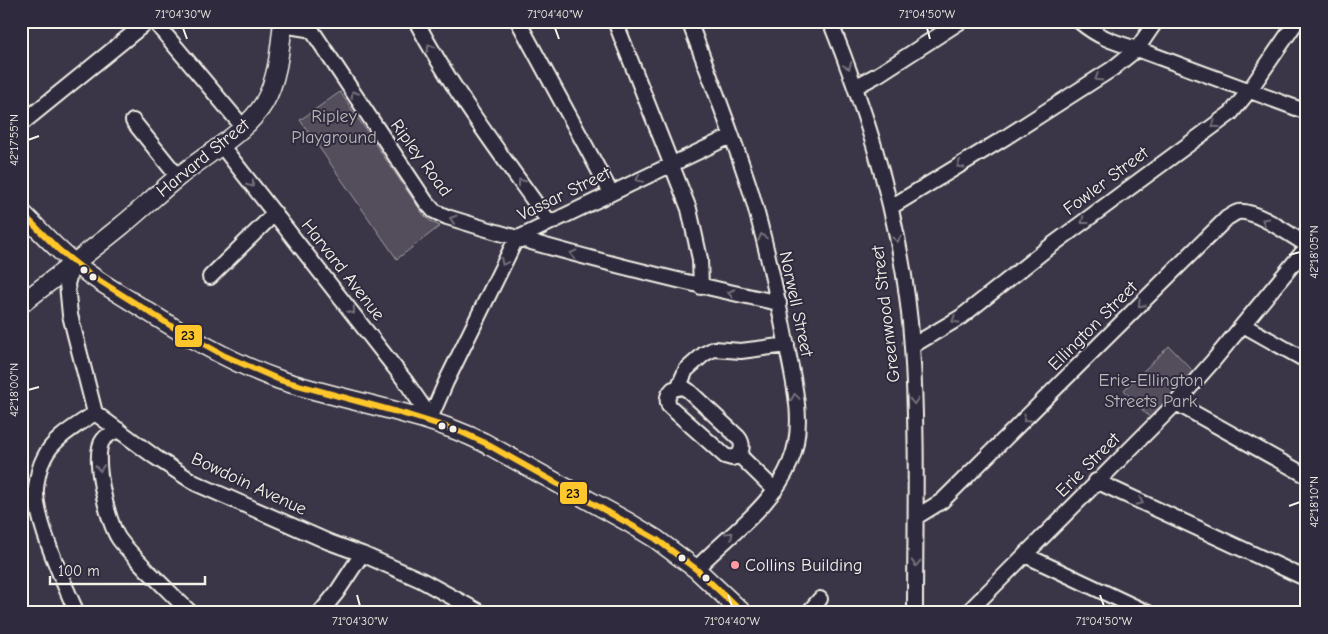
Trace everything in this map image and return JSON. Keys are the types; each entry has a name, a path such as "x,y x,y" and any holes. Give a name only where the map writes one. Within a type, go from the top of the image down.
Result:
{"main road":[{"name":"Harvard Street","path":"21,304 120,227 178,177 221,145 264,104 276,72 283,23"},
{"path":"21,212 73,263 212,351 241,365 290,383 430,422 461,432 483,442 656,539 696,569 743,613"}],"street":[{"path":"21,124 148,21"},
{"path":"154,21 242,127"},
{"path":"416,21 429,46 465,102 549,222"},
{"path":"518,21 611,193"},
{"path":"615,21 689,209 698,244 701,287"},
{"name":"Norwell Street","path":"689,21 750,192 779,304 798,420 796,443 791,461 782,481 768,499 696,569"},
{"name":"Greenwood Street","path":"830,21 855,87 891,207 903,275 912,346 916,431 915,613"},
{"path":"855,87 961,21"},
{"path":"1079,21 1108,41 1136,49 1307,112"},
{"path":"891,207 1112,69 1136,49 1156,21"},
{"name":"Fowler Street","path":"912,346 960,317 1044,251 1231,113 1250,91 1297,21"},
{"name":"Ripley Road","path":"283,23 313,32 434,211 516,239 701,287 779,304"},
{"path":"133,121 178,177"},
{"name":"Vassar Street","path":"430,422 446,382 516,239 731,136"},
{"name":"Harvard Avenue","path":"221,145 406,382 426,411 430,422"},
{"name":"Ellington Street","path":"916,517 942,501 1227,218 1236,212 1245,212 1307,246"},
{"path":"210,277 275,213"},
{"name":"Erie Street","path":"967,613 1096,481 1176,403 1307,246"},
{"path":"73,263 67,284 70,315 96,413 70,430 54,445 44,458 36,489 44,529 77,613"},
{"path":"1243,325 1307,361"},
{"path":"678,388 686,370 704,354 714,349 741,351 786,345"},
{"path":"683,387 689,391 742,441 742,449 739,455 732,458 725,456 669,406 668,394 673,388 683,387"},
{"path":"1176,403 1307,476"},
{"name":"Bowdoin Avenue","path":"96,413 155,457 195,483 421,580 481,613"},
{"path":"119,430 102,440 99,449 103,493 113,528 132,555 191,613"},
{"path":"739,455 775,490"},
{"path":"1096,481 1307,580"},
{"path":"320,613 337,592 362,554"},
{"path":"1024,555 1148,613"},
{"path":"808,613 820,599"}],"green space":[{"name":"Ripley Playground","path":"340,92 423,214 430,221 440,226 397,259 300,120"},
{"name":"Erie-Ellington Streets Park","path":"1169,346 1195,373 1150,418 1124,390"}],"transit line":[{"name":"23","path":"21,212 59,250 89,274 173,327 225,356 280,380 408,415 459,431 483,442 656,539 696,569 743,613"}],"place":[{"name":"Collins Building","path":"735,565"}]}
